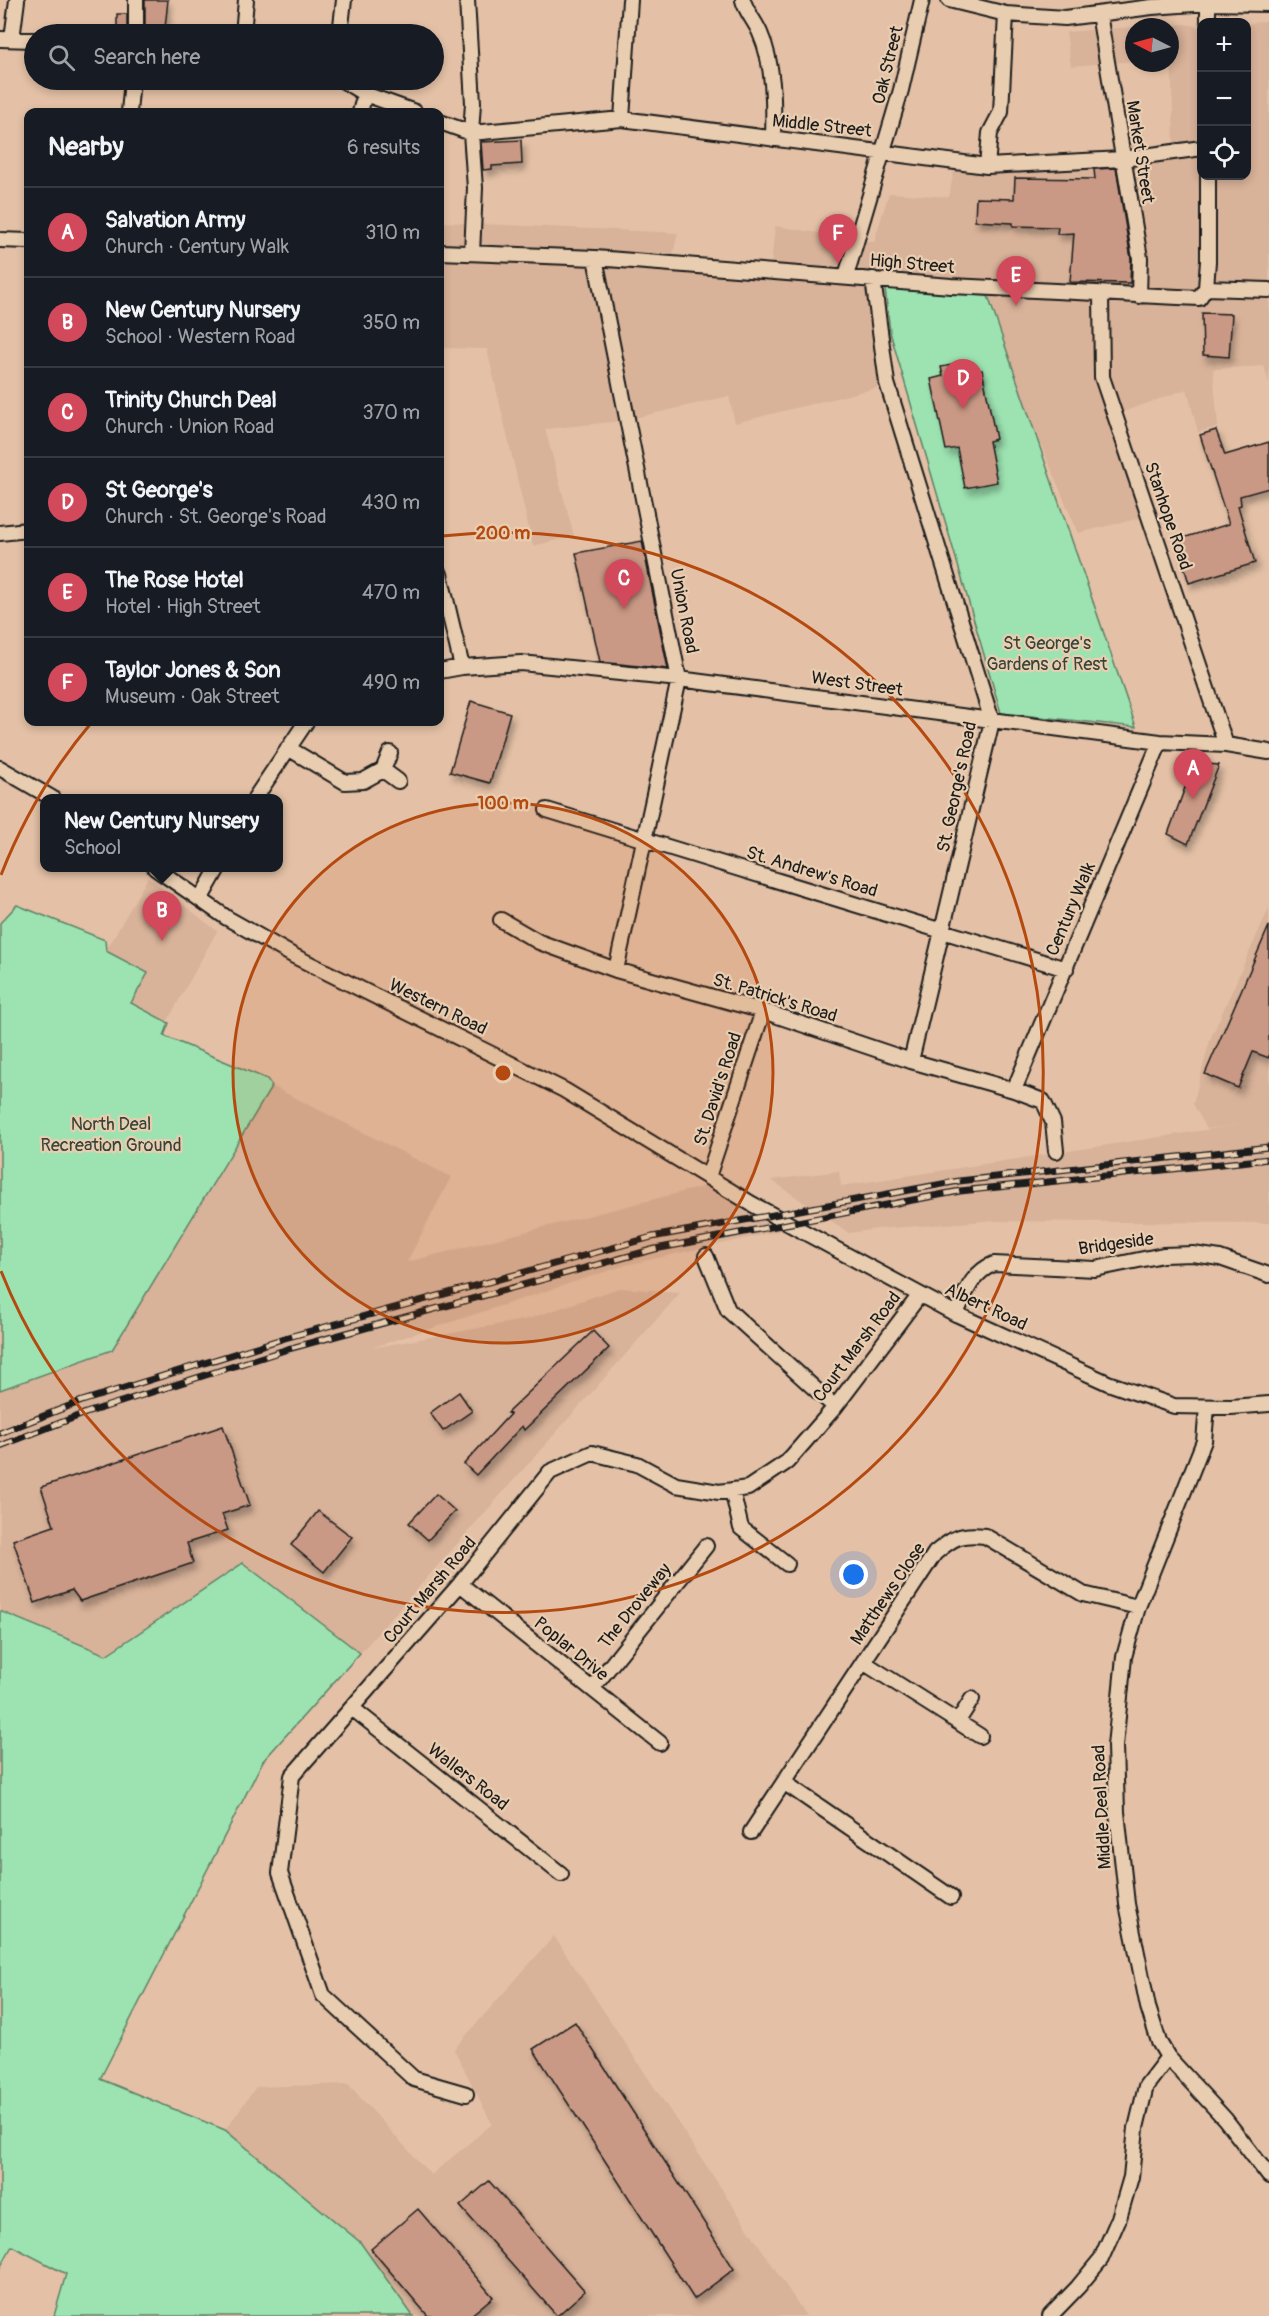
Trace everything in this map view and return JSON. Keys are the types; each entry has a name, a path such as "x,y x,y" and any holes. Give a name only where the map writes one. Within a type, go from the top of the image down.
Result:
{"street":[{"path":"16,0 6,39 24,40"},
{"path":"136,0 136,24"},
{"path":"244,24 246,0"},
{"path":"341,24 344,0"},
{"path":"467,0 475,188 472,253"},
{"path":"622,119 630,0"},
{"path":"743,0 745,8 760,33 770,72 774,97 773,139"},
{"name":"Oak Street","path":"846,276 901,90 922,0"},
{"path":"949,0 1006,14 1065,18 1152,7 1208,3 1269,4"},
{"path":"1208,3 1208,18"},
{"path":"987,166 990,133 1001,112 1006,14"},
{"name":"Market Street","path":"1100,15 1140,258 1139,296"},
{"path":"129,108 131,90"},
{"path":"358,90 404,108"},
{"path":"361,108 365,94"},
{"name":"Middle Street","path":"444,123 471,133 622,119 987,166 1123,159 1197,149"},
{"path":"1206,288 1208,180"},
{"path":"0,240 24,242"},
{"name":"High Street","path":"444,252 595,258 1139,296 1199,298 1206,288 1269,290"},
{"name":"Union Road","path":"595,258 679,679 616,970"},
{"name":"St. George's Road","path":"873,279 887,383 992,721 911,1061"},
{"name":"Stanhope Road","path":"1101,294 1102,377 1226,745"},
{"path":"0,533 24,530"},
{"path":"444,591 462,667"},
{"name":"West Street","path":"444,670 521,663 679,679 1160,742 1226,745 1269,752"},
{"path":"258,794 303,726"},
{"name":"Century Walk","path":"1014,1090 1160,742"},
{"path":"288,748 345,782 363,781 383,770 390,753"},
{"path":"0,768 45,794"},
{"path":"383,770 398,781"},
{"name":"St. Andrew's Road","path":"547,810 1066,969"},
{"name":"Western Road","path":"162,872 227,918 294,956 564,1090 708,1177"},
{"path":"201,898 215,872"},
{"name":"St. Patrick's Road","path":"501,920 539,942 616,970 763,1011 911,1061 1014,1090 1043,1101 1053,1122 1056,1151"},
{"name":"St. David's Road","path":"708,1177 763,1011"},
{"name":"Albert Road","path":"708,1177 752,1204 919,1296 1108,1383 1174,1406 1269,1404"},
{"name":"Bridgeside","path":"956,1314 970,1284 982,1269 994,1264 1095,1269 1163,1255 1192,1254 1220,1258 1269,1275"},
{"path":"706,1256 728,1310 835,1407"},
{"name":"Court Marsh Road","path":"466,2094 414,2079 323,1995 280,1873 292,1776 460,1584 550,1472 592,1453 637,1464 676,1485 719,1492 748,1488 787,1462 835,1407 919,1296"},
{"name":"Middle Deal Road","path":"1207,1407 1204,1441 1138,1607 1124,1657 1114,1746 1117,1812 1127,1904 1148,2007 1159,2042 1168,2057 1225,2119 1269,2176"},
{"path":"732,1490 741,1528 787,1564"},
{"name":"Matthews Close","path":"752,1832 935,1553 952,1539 968,1534 985,1536 1083,1594 1138,1607"},
{"name":"The Droveway","path":"592,1689 706,1546"},
{"name":"Poplar Drive","path":"460,1584 660,1743"},
{"name":"Matthews Close","path":"863,1662 980,1736"},
{"path":"958,1720 972,1699"},
{"name":"Wallers Road","path":"352,1708 561,1874"},
{"path":"785,1783 951,1897"},
{"path":"1050,2316 1101,2259 1119,2218 1131,2177 1136,2128 1146,2086 1168,2057"}],"shaded area":[{"path":"1269,20 1269,383 1264,366 1213,369 1218,427 1198,432 1187,389 1117,414 1149,516 1078,533 1031,421 885,288 892,384 735,423 729,396 622,421 545,429 574,536 533,546 487,349 444,348 444,222 678,233 672,258 771,265 775,226 874,242 889,193 949,197 955,165 1122,160 1118,132 1143,129 1147,151 1174,144 1172,72 1179,72 1179,24 1197,26 1197,180 1251,180 1251,23"},
{"path":"1125,28 1125,62 1071,66 1066,32"},
{"path":"148,877 217,931 167,1022 131,1003 106,951"},
{"path":"1269,908 1269,1223 986,1221 849,1233 771,1180 839,1171 841,1186 1244,1124 1207,1129 1193,1104 1210,1040"},
{"path":"272,1086 451,1177 407,1262 706,1186 788,1229 626,1265 371,1348 528,1319 619,1288 681,1292 360,1653 244,1563 106,1655 0,1611 0,1390 112,1350"},
{"path":"554,1936 806,2316 413,2316 360,2242 225,2130 256,2087 348,2084 431,2175 492,2124 454,2049"}],"green space":[{"name":"St George's Gardens of Rest","path":"885,288 988,296 1136,727 1001,713 890,332"},
{"name":"North Deal Recreation Ground","path":"17,905 105,940 106,951 148,973 131,1003 169,1023 164,1036 267,1079 272,1086 112,1350 0,1390 0,923"},
{"path":"243,1563 360,1653 263,1761 100,2079 225,2130 360,2242 413,2316 54,2316 66,2274 12,2246 0,2268 0,1611 106,1655"}],"building":[{"path":"145,0 168,0 165,24 145,24"},
{"path":"117,14 127,14 127,24 117,24"},
{"path":"521,140 522,164 492,166 492,169 483,170 481,142"},
{"path":"1116,168 1131,259 1130,283 1070,282 1074,233 1057,234 1058,227 1013,226 1013,223 975,221 976,198 1014,199 1015,178 1095,179 1094,169"},
{"path":"1202,313 1232,314 1229,357 1203,355"},
{"path":"967,362 970,373 982,370 996,439 989,441 997,482 965,488 957,448 946,450 931,379 943,376 941,367"},
{"path":"1216,430 1225,455 1269,442 1269,488 1240,496 1241,505 1238,506 1255,563 1189,583 1176,540 1229,524 1200,435"},
{"path":"642,541 668,669 600,662 576,553"},
{"path":"471,701 510,713 490,783 450,772"},
{"path":"1194,763 1219,765 1188,844 1168,834"},
{"path":"1269,926 1269,1058 1253,1052 1238,1088 1205,1074"},
{"path":"593,1331 609,1348 524,1430 522,1426 476,1475 464,1464 510,1414 507,1413"},
{"path":"459,1392 472,1411 443,1431 430,1413"},
{"path":"223,1426 250,1505 222,1514 228,1530 187,1543 193,1563 80,1601 72,1590 35,1603 13,1540 54,1526 41,1487"},
{"path":"436,1494 455,1511 428,1540 409,1523"},
{"path":"318,1511 352,1537 324,1572 291,1545"},
{"path":"575,2022 734,2269 694,2299 533,2049"},
{"path":"489,2181 585,2291 557,2316 460,2206"},
{"path":"418,2209 493,2297 470,2316 428,2316 371,2249"}],"railway":[{"path":"0,1433 82,1401 285,1338 652,1237 959,1181 1269,1147"},
{"path":"0,1446 86,1413 288,1349 655,1249 960,1191 1269,1159"}],"place":[{"name":"Taylor Jones & Son","path":"838,264"},
{"name":"The Rose Hotel","path":"1016,306"},
{"name":"St George's","path":"963,409"},
{"name":"Trinity Church Deal","path":"624,609"},
{"name":"Salvation Army","path":"1193,799"},
{"name":"New Century Nursery","path":"162,941"}]}
